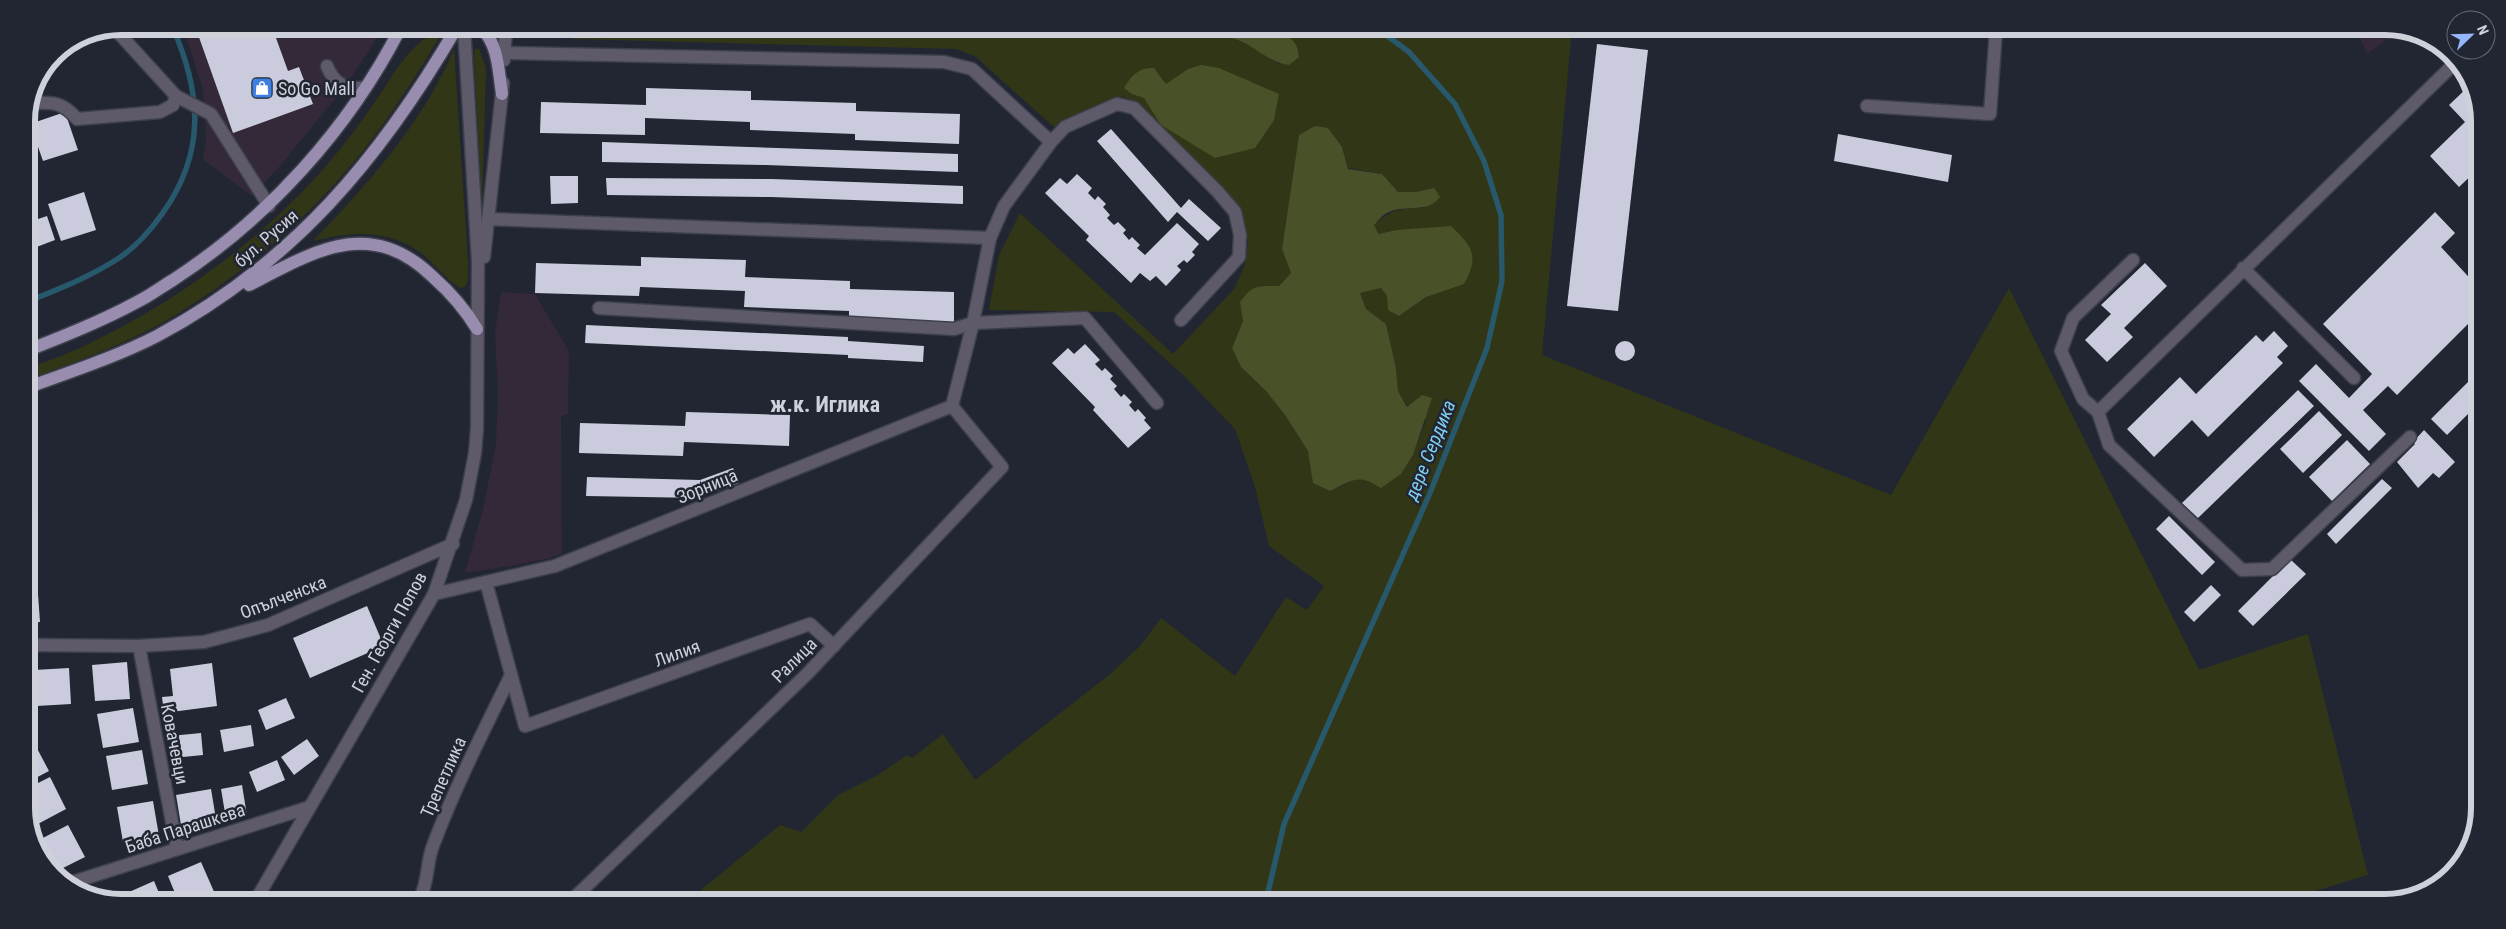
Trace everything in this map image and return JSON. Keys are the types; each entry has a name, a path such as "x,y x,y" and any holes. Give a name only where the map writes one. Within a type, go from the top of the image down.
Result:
{"main road":[{"name":"бул. Русия","path":"35,347 139,302 229,240 269,206 325,142 364,88 397,35"},
{"name":"бул. Русия","path":"35,385 89,365 155,336 212,304 257,272 303,232 352,180 393,127 452,35"},
{"path":"489,35 496,49 502,94"},
{"path":"212,304 301,258 346,244 370,243 394,248 413,259 460,302 477,329"}],"street":[{"path":"121,35 180,98 211,114 269,206"},
{"path":"464,35 478,261 477,329"},
{"path":"477,329 502,94 505,35"},
{"path":"1867,106 1990,114 1996,35"},
{"path":"504,53 944,62 972,69 1052,142"},
{"path":"327,66 330,76 344,88 364,88"},
{"path":"2098,412 2451,67"},
{"path":"37,103 55,102 68,108 77,118 160,112 172,106 180,98"},
{"path":"952,406 974,323 990,238 1004,206 1065,127 1095,112 1117,104 1134,108 1217,191 1235,212 1240,235 1239,257 1181,320"},
{"path":"488,219 990,238"},
{"path":"2133,260 2073,318 2061,351 2083,399 2098,412 2110,445 2242,570 2272,569 2410,437"},
{"path":"2244,268 2354,378"},
{"path":"599,308 954,329 974,323 1085,318 1157,403"},
{"name":"Ген. Георги Попов","path":"260,894 434,594 466,500 475,453 477,329"},
{"name":"Ралица","path":"577,894 834,646 1002,467 952,406"},
{"name":"Зорница","path":"434,594 555,566 952,406"},
{"name":"Опълченска","path":"35,645 139,646 204,642 268,625 452,544"},
{"path":"486,582 511,675"},
{"name":"Лилия","path":"511,675 525,726 810,624 834,646"},
{"name":"Ковачевци","path":"139,646 177,849"},
{"name":"Трепетлика","path":"422,894 426,887 432,846 462,775 511,675"},
{"name":"Баба Парашкева","path":"76,881 310,807"}],"shaded area":[{"path":"186,35 379,35 344,88 279,167 252,196 203,160 206,139 203,90"},
{"path":"2359,35 2392,36 2367,54"},
{"path":"501,292 535,294 569,351 568,414 561,416 562,553 551,558 465,573 483,509 496,444 498,394 495,332"}],"green space":[{"path":"441,35 377,133 328,192 272,245 211,292 179,313 143,333 35,377 35,366 79,348 156,307 215,268 270,223 327,165 343,146 410,52 428,37"},
{"path":"573,35 1216,35 1239,41 1280,64 1281,35 1571,35 1542,355 1891,495 2009,288 2199,670 2308,634 2368,875 2305,894 696,894 780,825 801,832 838,795 878,775 907,755 912,758 943,734 975,780 1110,674 1140,646 1161,618 1235,676 1286,597 1307,610 1324,586 1269,546 1255,487 1235,429 1185,377 1114,312 989,310 999,255 1020,213 1173,354 1234,289 1245,264 1248,241 1239,210 1205,171 1132,101 1124,97 1116,97 1054,127 976,57 957,49 573,39","holes":["1154,68 1166,84 1176,78 1232,152 1215,158 1153,110 1144,97","1299,135 1342,147 1348,168 1382,174 1398,192 1416,192 1434,188 1422,208 1395,211 1374,225 1380,234 1396,230 1440,291 1426,297 1399,316 1389,310 1387,296 1381,288 1360,293 1366,309 1386,324 1396,368 1398,391 1408,407 1426,420 1413,455 1401,474 1358,478 1330,491 1311,466 1308,451 1285,415 1266,391 1241,367 1232,348 1261,286 1279,286 1291,273 1282,249"]},
{"path":"1216,35 1285,35 1296,45 1299,57 1289,65 1282,64 1240,41"},
{"path":"454,49 468,262 468,280 465,287 460,288 426,257 400,241 372,234 357,234 313,241 354,198 410,127 442,76"},
{"path":"475,49 479,49 486,68 482,208 474,56"},
{"path":"1201,65 1219,68 1279,94 1274,120 1255,148 1215,158 1161,125 1144,98 1132,94 1124,88 1133,76 1144,69 1154,68 1166,84 1188,69"},
{"path":"1315,126 1328,128 1342,147 1348,169 1382,174 1398,192 1416,192 1434,188 1440,197 1435,202 1423,207 1387,213 1374,225 1379,234 1396,230 1451,226 1469,246 1471,252 1472,266 1464,284 1426,297 1399,316 1388,310 1387,296 1381,288 1360,293 1366,309 1386,324 1396,368 1398,391 1407,407 1422,395 1432,398 1413,455 1401,474 1381,488 1361,479 1350,481 1330,491 1313,483 1308,451 1285,415 1266,391 1241,367 1232,348 1243,321 1240,302 1256,287 1279,286 1291,273 1282,249 1299,135"}],"building":[{"name":"So Go Mall","path":"198,35 275,35 288,71 299,67 313,104 233,133"},
{"path":"1597,44 1648,50 1618,311 1567,306"},
{"path":"646,88 751,91 751,100 856,103 856,111 960,114 959,144 855,140 855,134 750,130 750,122 645,118 645,135 540,133 541,102 646,105"},
{"path":"2465,90 2471,115 2471,176 2459,187 2430,156 2465,122 2449,105"},
{"path":"65,112 78,150 43,161 35,138 35,122"},
{"path":"1111,129 1181,208 1189,199 1221,228 1208,241 1177,212 1168,222 1097,141"},
{"path":"1838,134 1952,155 1948,182 1834,161"},
{"path":"602,142 958,154 958,172 766,165 602,162"},
{"path":"1077,174 1092,188 1088,193 1095,200 1098,196 1106,204 1103,207 1110,215 1107,218 1114,225 1118,222 1126,230 1123,233 1129,240 1132,237 1140,245 1137,248 1145,255 1177,223 1199,244 1192,252 1195,255 1187,263 1184,260 1177,266 1181,270 1166,286 1156,276 1150,281 1140,273 1131,283 1086,240 1089,236 1045,193 1060,178 1067,184"},
{"path":"550,176 578,176 578,203 551,204"},
{"path":"606,178 772,179 963,186 963,204 771,197 607,195"},
{"path":"84,192 96,230 61,241 48,204"},
{"path":"2435,212 2455,233 2441,247 2471,279 2471,321 2397,395 2388,386 2363,410 2386,434 2369,451 2299,381 2316,364 2349,398 2372,374 2323,324"},
{"path":"47,216 55,240 35,248 35,220"},
{"path":"641,257 746,260 745,277 850,281 850,289 954,292 954,322 849,319 849,311 744,307 745,291 640,287 639,296 535,293 536,263 641,266"},
{"path":"2145,263 2167,286 2124,328 2133,337 2107,362 2085,340 2111,314 2101,305"},
{"path":"586,325 848,337 848,341 924,346 923,362 848,358 848,355 585,343"},
{"path":"2274,331 2288,346 2277,357 2283,363 2208,437 2192,420 2154,457 2127,429 2180,377 2196,394 2256,335 2263,342"},
{"path":"1625,341 1632,344 1635,351 1632,358 1625,361 1618,358 1615,351 1618,344"},
{"path":"1085,344 1100,360 1095,364 1102,371 1105,368 1113,376 1110,379 1117,386 1114,389 1121,397 1124,394 1132,402 1129,405 1135,412 1138,409 1146,418 1144,420 1151,428 1128,448 1093,410 1095,407 1052,363 1068,348 1074,354"},
{"path":"2471,379 2471,411 2447,435 2431,419"},
{"path":"2298,390 2314,406 2198,518 2182,503"},
{"path":"2319,411 2342,435 2303,473 2280,449"},
{"path":"686,412 790,415 789,446 684,442 683,456 579,453 580,423 685,426"},
{"path":"2424,430 2455,462 2439,478 2433,473 2418,488 2397,462 2415,444 2413,442"},
{"path":"2347,440 2370,464 2332,501 2309,477"},
{"path":"733,468 739,483 706,495 700,480"},
{"path":"587,477 700,480 700,498 586,496"},
{"path":"2382,479 2392,488 2336,544 2327,534"},
{"path":"2169,516 2215,562 2202,575 2156,529"},
{"path":"2290,559 2306,574 2253,626 2238,611"},
{"path":"35,566 40,622 35,622"},
{"path":"2211,585 2221,595 2194,622 2184,612"},
{"path":"367,606 384,646 310,678 293,638"},
{"path":"127,662 130,699 95,701 92,665"},
{"path":"212,663 217,706 164,713 162,697 173,696 170,669"},
{"path":"69,668 71,704 37,706 35,670"},
{"path":"286,698 295,718 266,730 258,710"},
{"path":"133,708 139,742 103,748 97,714"},
{"path":"251,725 254,746 224,752 220,730"},
{"path":"201,733 203,755 173,758 170,736"},
{"path":"307,739 319,756 294,775 281,757"},
{"path":"35,745 49,771 35,778"},
{"path":"142,750 148,784 112,790 106,756"},
{"path":"277,760 285,780 257,792 249,772"},
{"path":"50,777 66,809 37,825 35,814 35,784"},
{"path":"242,785 247,816 226,819 221,789"},
{"path":"211,789 217,825 182,831 176,795"},
{"path":"153,801 159,836 123,842 117,807"},
{"path":"68,825 85,857 61,869 47,851 41,839"},
{"path":"201,862 215,894 175,894 168,876"},
{"path":"154,881 159,894 125,894"}],"waterway":[{"path":"35,298 86,277 126,253 153,226 176,191 186,168 195,122 194,99 189,75 176,35"},
{"name":"дере Сердика","path":"1268,894 1284,824 1430,493 1487,348 1502,281 1501,215 1484,161 1455,104 1409,52 1386,35"}],"place":[{"name":"So Go Mall","path":"262,88"}],"district":[{"name":"ж.к. Иглика","path":"825,404"}]}
